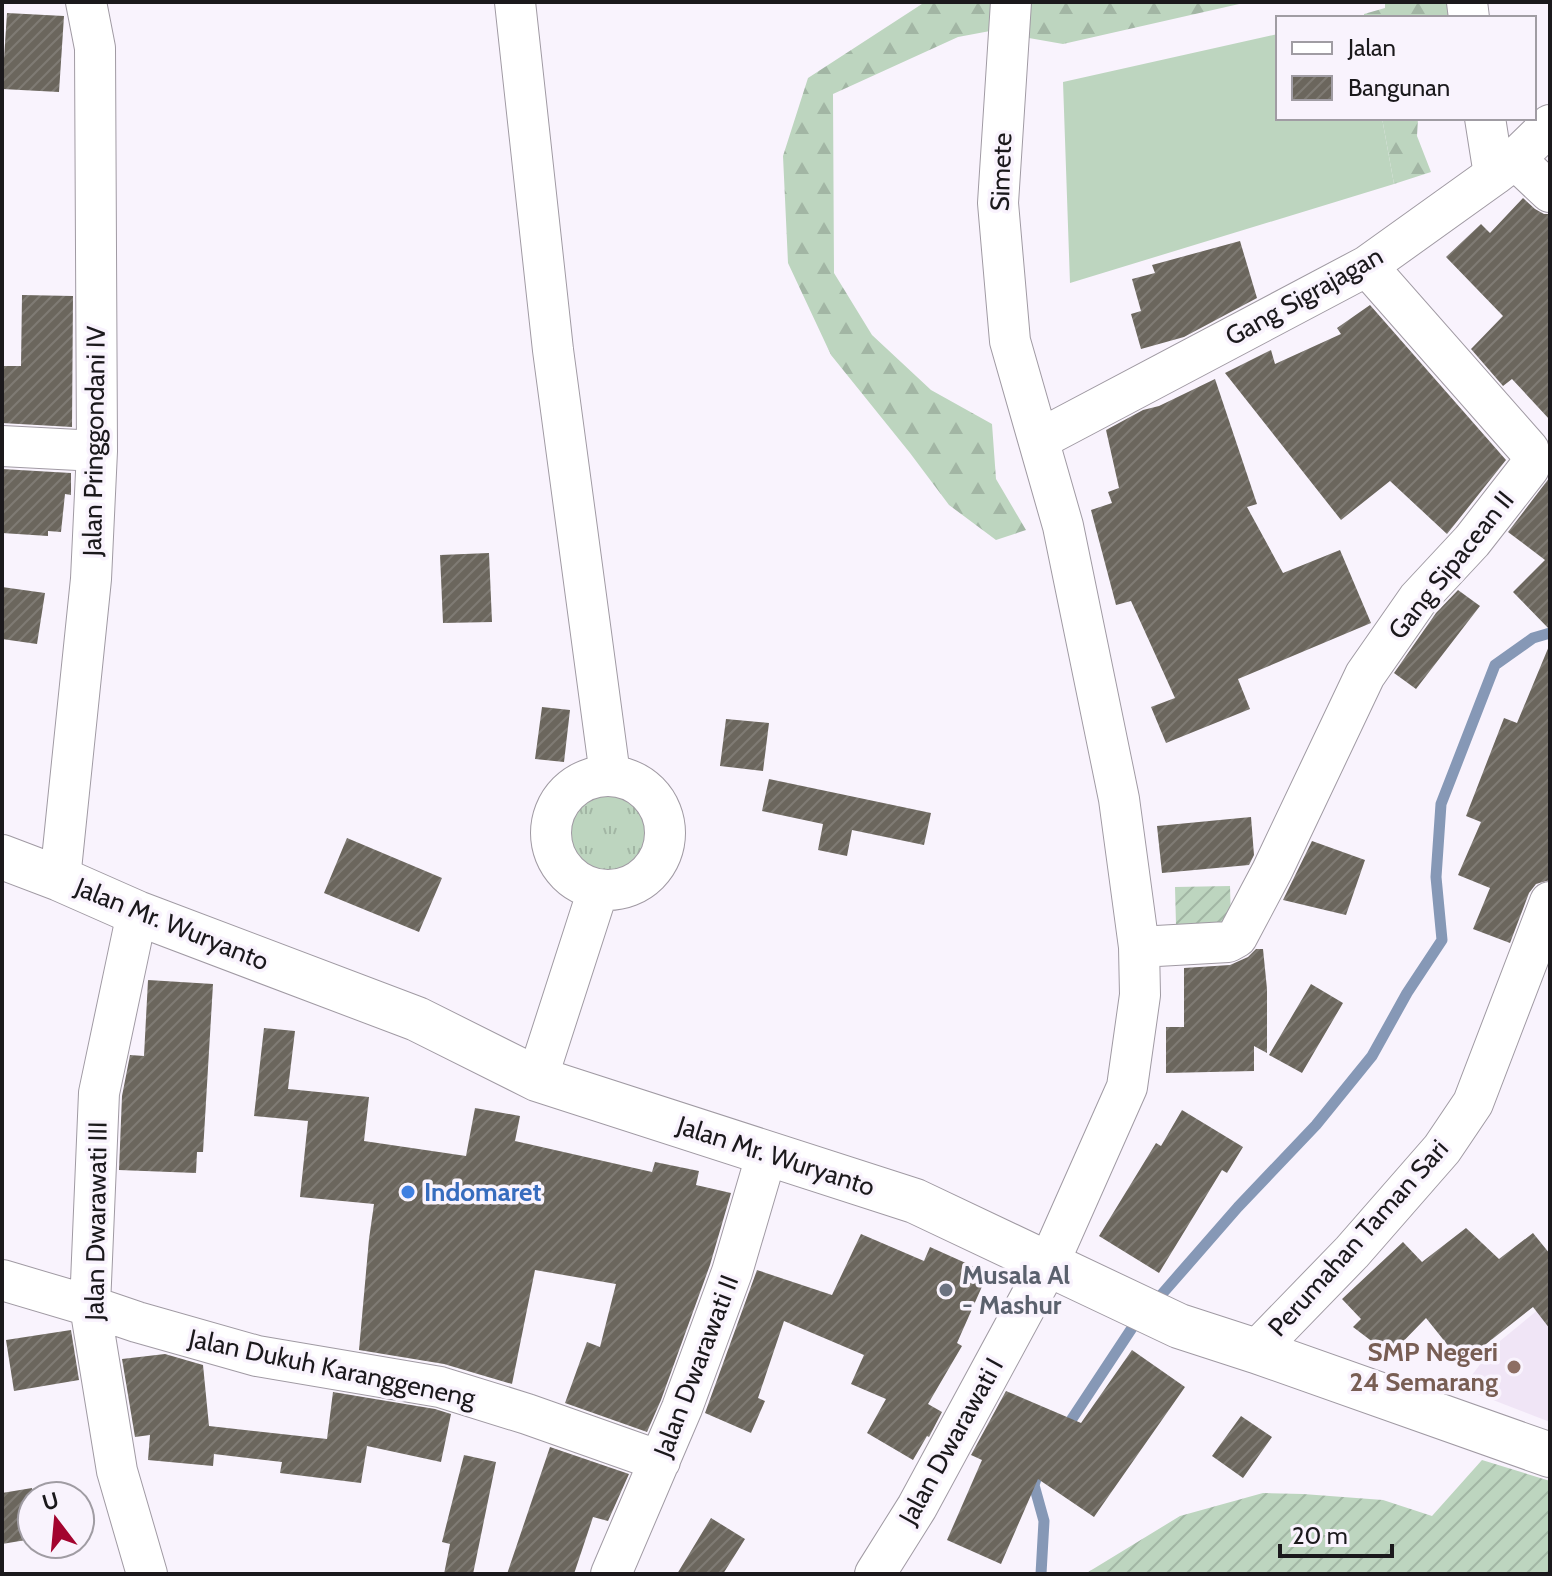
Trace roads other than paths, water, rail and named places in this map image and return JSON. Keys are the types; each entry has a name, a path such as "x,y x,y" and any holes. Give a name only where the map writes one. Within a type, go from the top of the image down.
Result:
{"main road":[{"name":"Jalan Mr. Wuryanto","path":"2,857 137,913 417,1019 537,1079 915,1201 1179,1326 1550,1455"}],"street":[{"name":"Jalan Pringgondani IV","path":"60,879 91,579 97,451 95,48 86,2"},
{"path":"515,2 553,350 610,775"},
{"name":"Simete","path":"1011,2 998,203 1010,341 1063,526 1119,799 1139,947"},
{"path":"1486,120 1505,167 1550,192"},
{"name":"Gang Sigrajagan","path":"1040,439 1367,266 1505,167 1550,125"},
{"name":"Gang Sipacean II","path":"1139,947 1228,942 1237,937 1272,871 1365,675 1418,599 1472,541 1529,468 1529,450 1367,266"},
{"path":"2,446 97,451"},
{"path":"610,775 628,779 645,788 657,802 664,820 665,838 660,856 650,872 635,884 598,890 575,880 559,863 550,839 553,815 565,794 585,779 610,775"},
{"path":"537,1079 598,890"},
{"name":"Perumahan Taman Sari","path":"1256,1351 1362,1241 1442,1149 1473,1103 1550,902"},
{"name":"Jalan Dwarawati III","path":"137,913 99,1093 90,1306 117,1471 147,1574"},
{"name":"Jalan Dwarawati I","path":"875,1574 917,1507 1048,1265 1127,1087 1140,995 1139,947"},
{"name":"Jalan Dwarawati II","path":"611,1574 682,1408 732,1272 767,1153"},
{"name":"Jalan Dukuh Karanggeneng","path":"2,1280 257,1356 440,1387 660,1461"}],"waterway":[{"path":"1162,1294 1238,1207 1316,1125 1372,1056 1407,993 1442,940 1436,877 1441,804 1495,665 1533,638 1550,633"},
{"path":"1064,1431 1132,1328"},
{"path":"1038,1473 1034,1485 1044,1521 1041,1574"}],"place":[{"name":"Indomaret","path":"408,1192"},
{"name":"Musala Al - Mashur","path":"946,1290"},
{"name":"SMP Negeri 24 Semarang","path":"1514,1367"}]}
